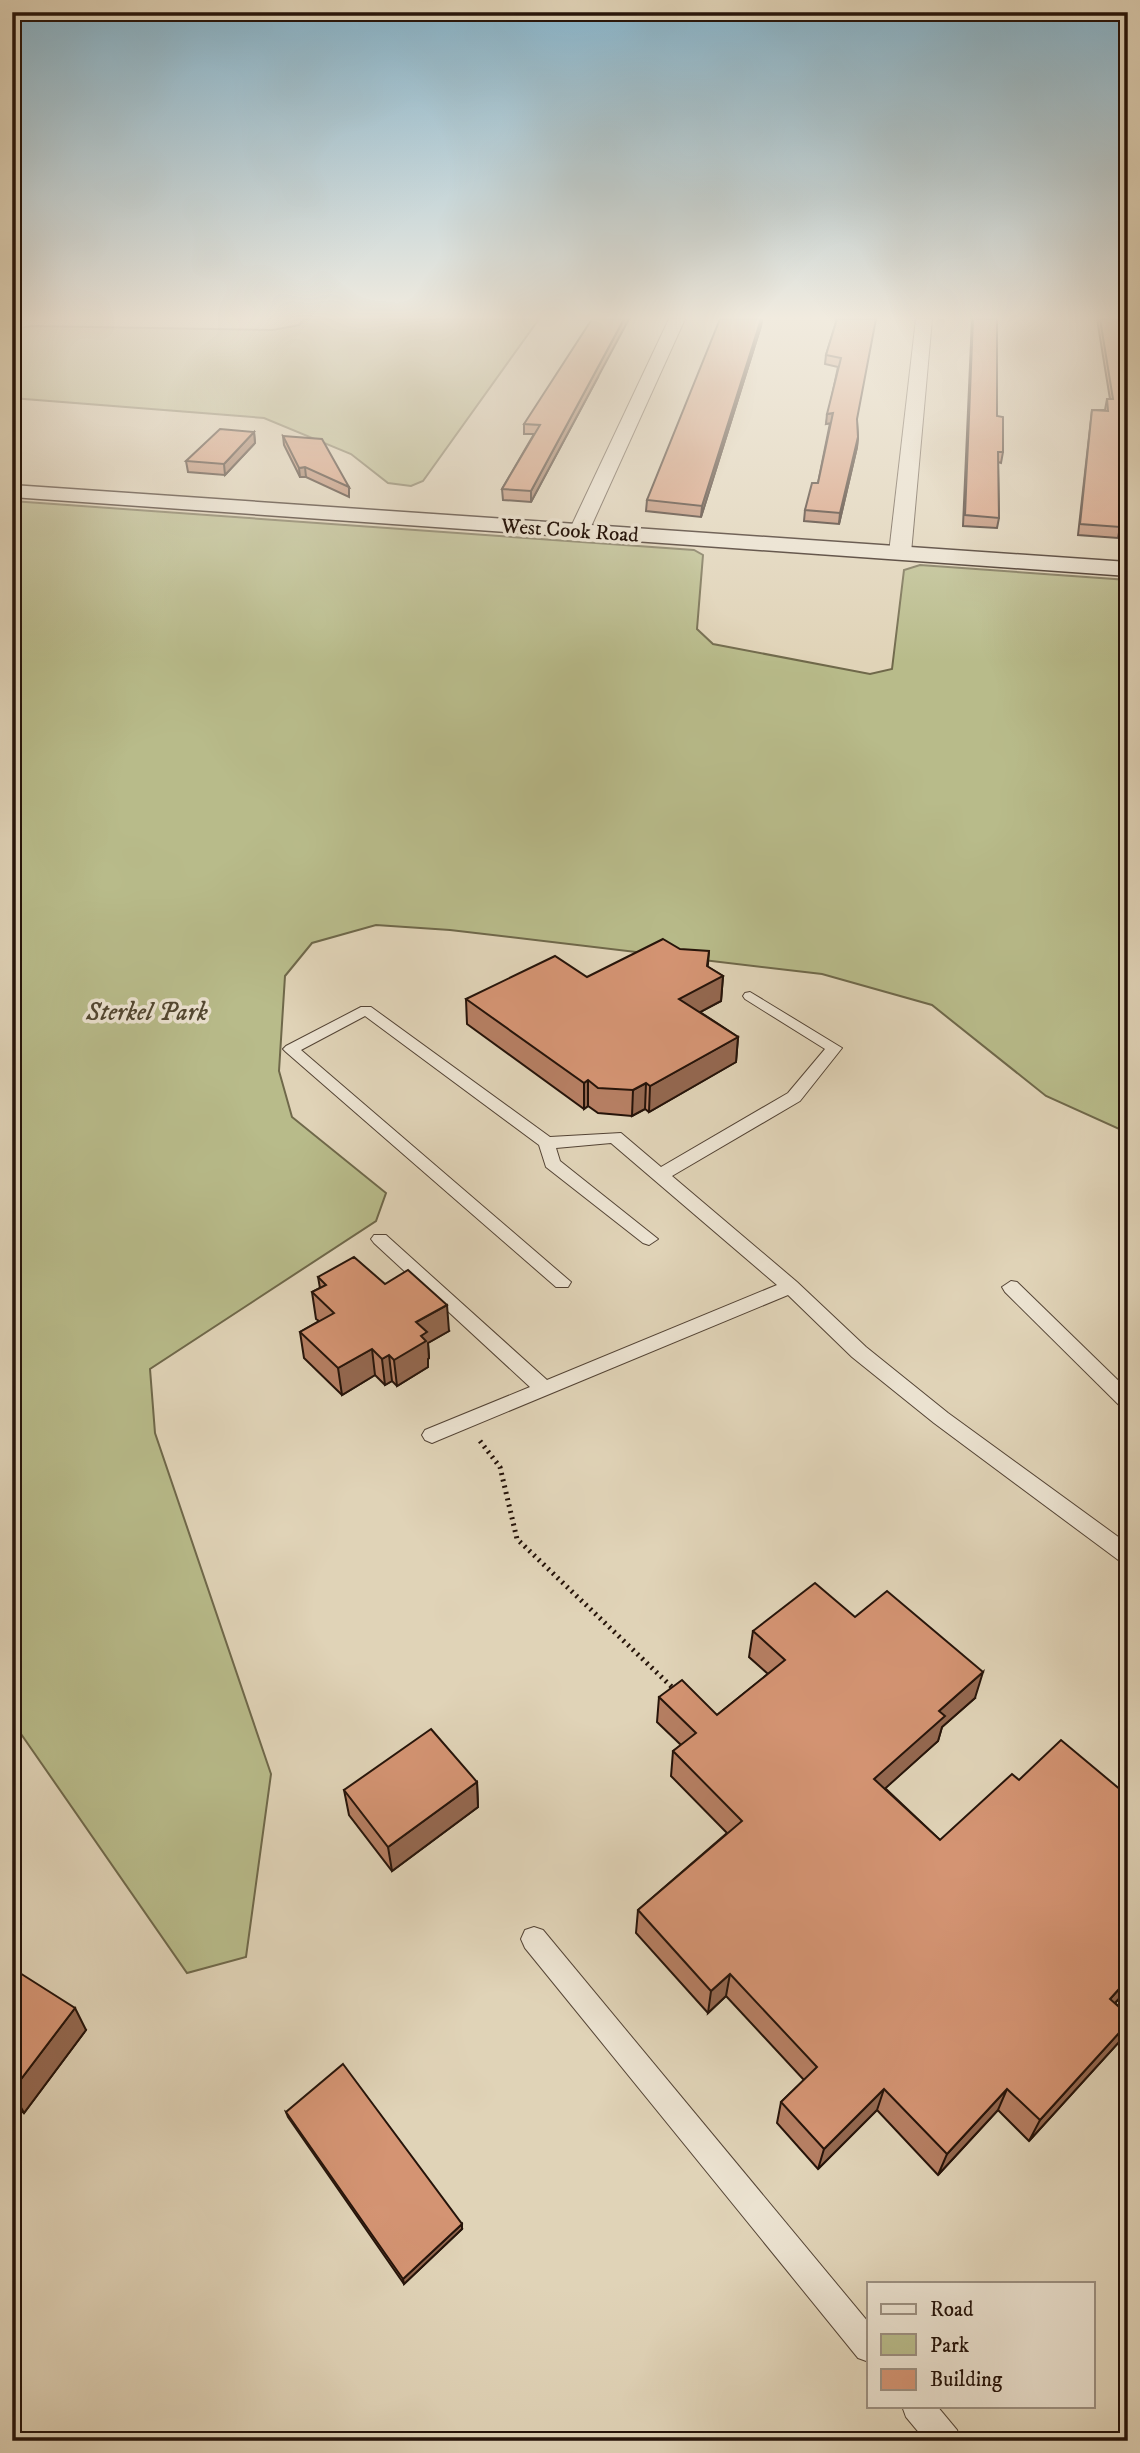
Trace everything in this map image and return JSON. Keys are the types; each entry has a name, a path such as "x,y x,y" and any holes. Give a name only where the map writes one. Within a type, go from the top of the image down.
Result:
{"main road":[{"name":"West Cook Road","path":"12,491 1128,569"}],"street":[{"path":"579,531 624,433"},
{"path":"900,553 912,433"}],"lane":[{"path":"661,1175 794,1097 834,1048 750,996"},
{"path":"562,1282 291,1049 366,1010 547,1143 552,1163 649,1239"},
{"path":"547,1143 615,1137 791,1287 859,1352 941,1418 1128,1556"},
{"path":"380,1239 544,1388"},
{"path":"432,1435 791,1287"},
{"path":"1012,1287 1128,1402"},
{"path":"534,1939 867,2345"},
{"path":"919,2408 946,2441"}],"path":[{"path":"464,1422 500,1467 517,1539 675,1691"}],"green space":[{"path":"301,433 457,433 423,481 411,486 388,483 351,454"},
{"name":"Sterkel Park","path":"12,501 694,550 703,555 697,629 713,644 870,674 892,669 904,570 920,565 1128,580 1128,1133 1046,1096 932,1005 822,974 450,930 376,925 312,943 285,976 279,1071 292,1117 386,1193 376,1221 150,1369 155,1433 271,1774 246,1957 187,1973 12,1721"}],"building":[{"path":"215,433 253,433 224,464 186,461"},
{"path":"535,433 562,433 531,491 502,489"},
{"path":"674,433 725,433 702,506 647,500"},
{"path":"829,433 858,433 840,513 805,510 812,483 818,483"},
{"path":"968,433 1003,433 1003,452 998,452 999,518 965,515"},
{"path":"1090,433 1128,433 1120,527 1080,524"},
{"path":"283,436 322,439 349,487 305,467 299,468"},
{"path":"663,939 680,949 709,951 707,966 723,976 679,999 738,1037 650,1086 646,1083 633,1090 598,1088 588,1080 584,1083 466,999 555,956 587,977"},
{"path":"354,1257 385,1284 408,1270 447,1305 416,1322 427,1332 421,1336 426,1341 394,1360 389,1355 382,1359 372,1349 338,1368 300,1332 334,1313 312,1292 326,1285 318,1277"},
{"path":"815,1583 855,1617 887,1591 983,1672 939,1711 945,1716 874,1779 940,1840 1012,1774 1019,1780 1061,1740 1128,1796 1128,1979 1110,1999 1128,2015 1128,2023 1040,2120 1007,2089 947,2154 884,2089 824,2149 781,2102 817,2067 730,1974 711,1991 638,1910 742,1821 673,1751 696,1733 659,1697 682,1680 717,1715 785,1660 753,1631"},
{"path":"431,1729 477,1782 388,1847 344,1790"},
{"path":"12,1968 75,2008 12,2091"},
{"path":"343,2064 462,2224 403,2279 286,2112"}]}
